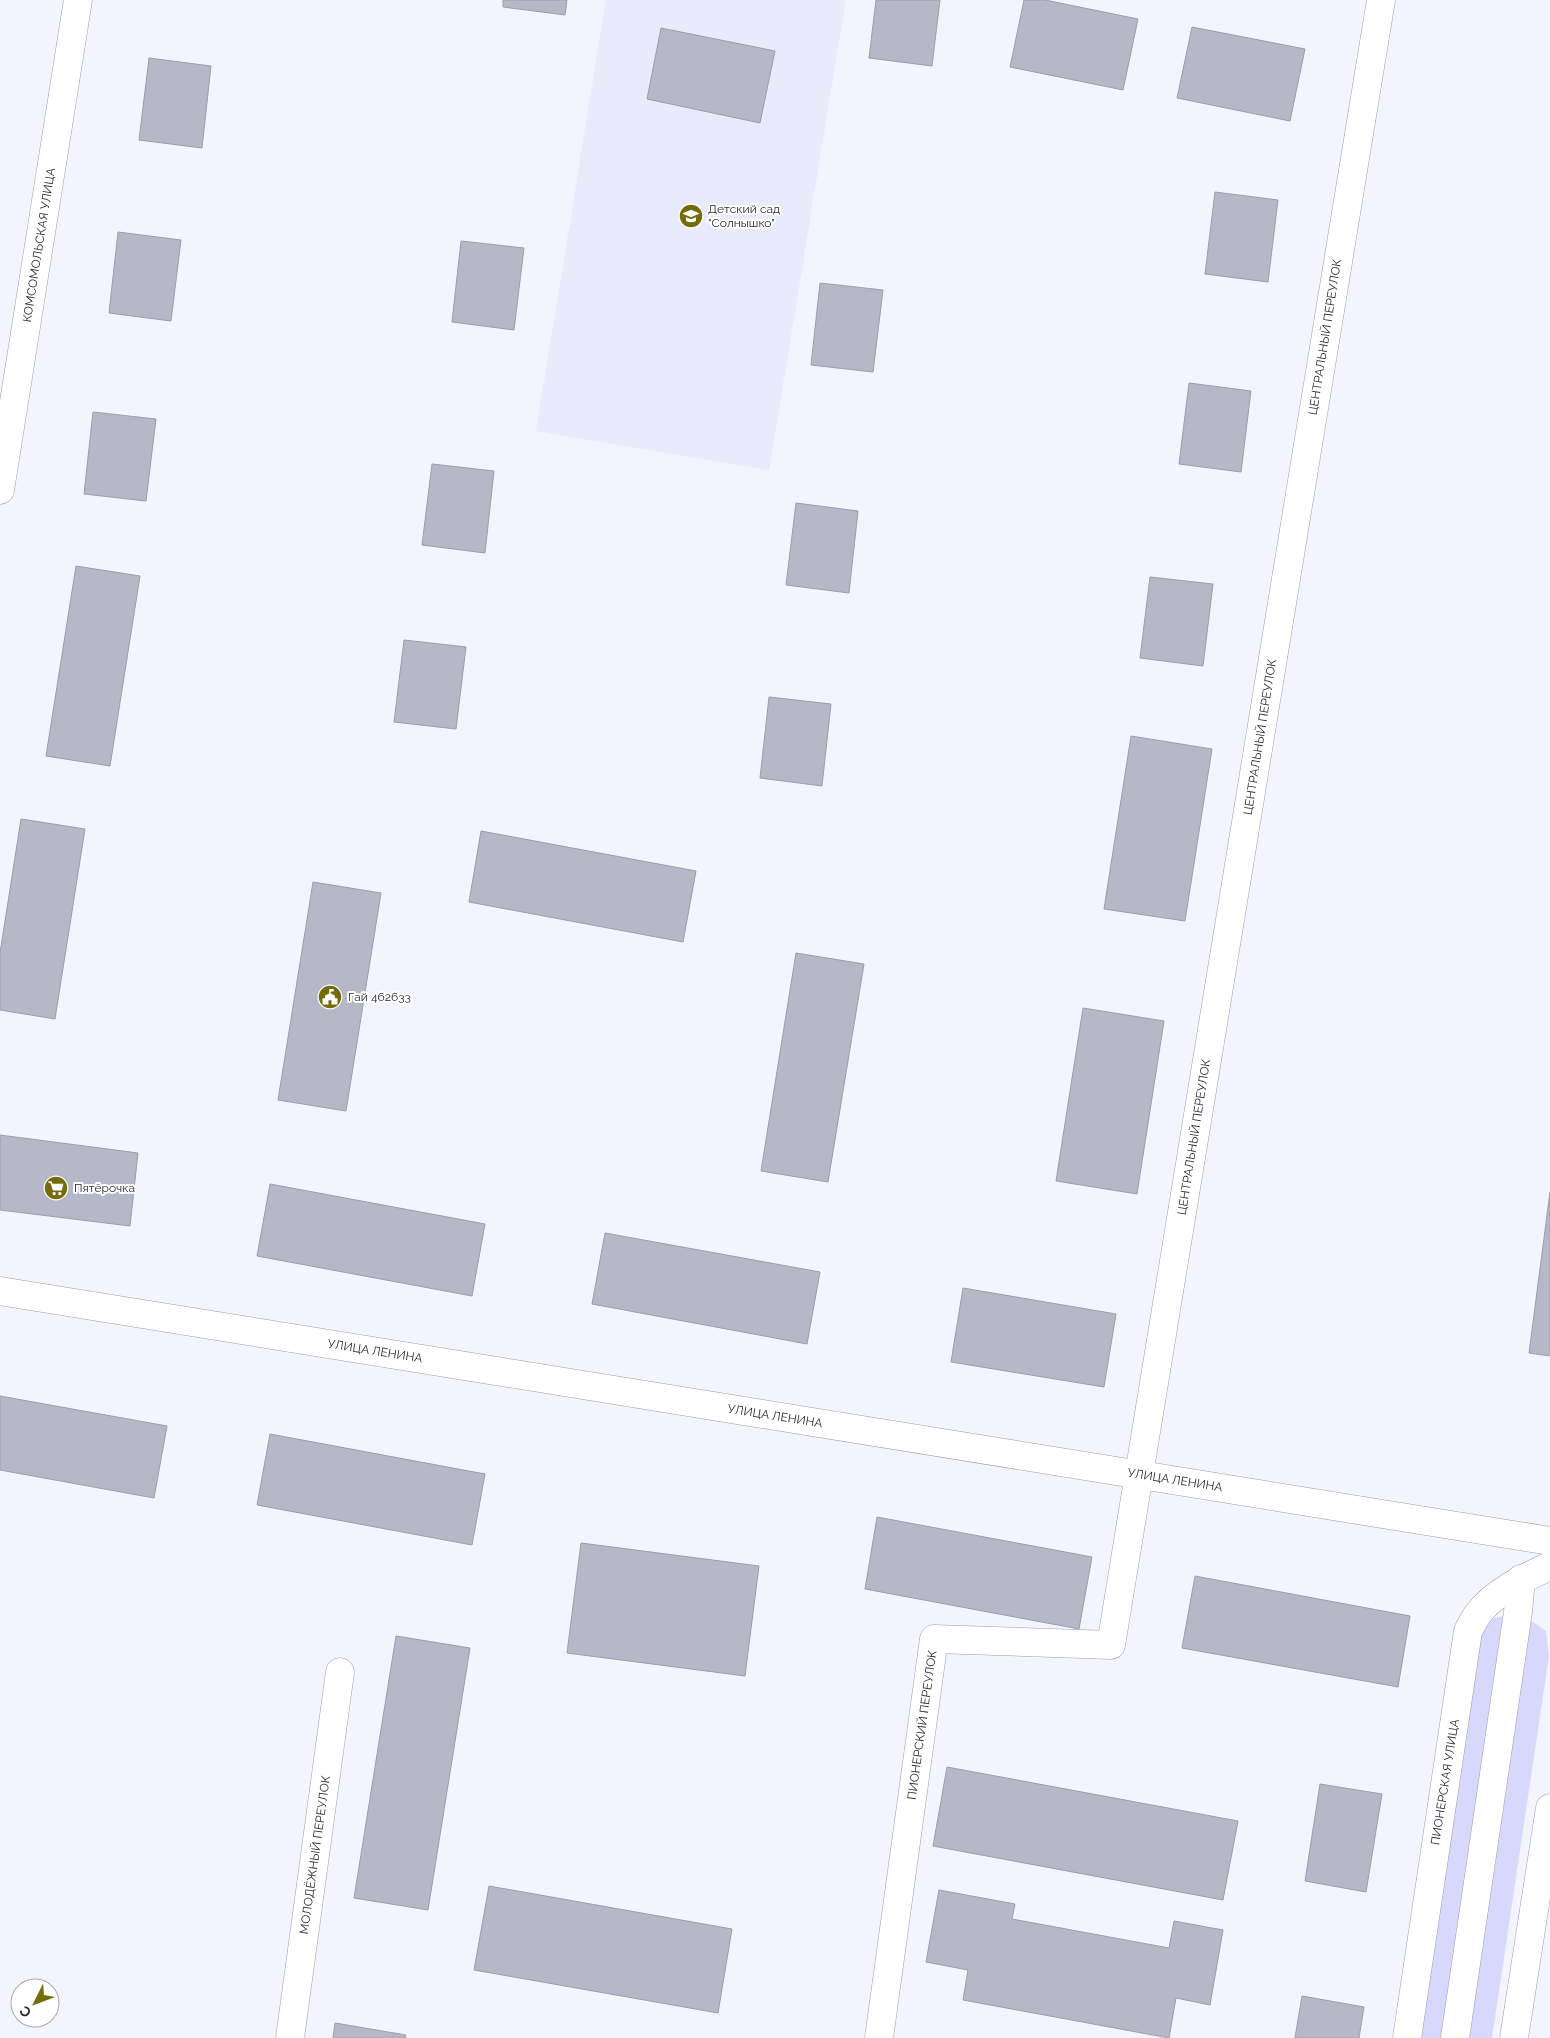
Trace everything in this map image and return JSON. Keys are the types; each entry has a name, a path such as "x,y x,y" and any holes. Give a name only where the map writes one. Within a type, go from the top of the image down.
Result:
{"street":[{"name":"КОМСОМОЛЬСКАЯ УЛИЦА","path":"0,490 78,0"},
{"name":"ЦЕНТРАЛЬНЫЙ ПЕРЕУЛОК","path":"1138,1474 1381,0"},
{"name":"УЛИЦА ЛЕНИНА","path":"0,1290 1550,1540"},
{"name":"ПИОНЕРСКИЙ ПЕРЕУЛОК","path":"879,2038 934,1639 1111,1644 1138,1474"},
{"name":"ПИОНЕРСКАЯ УЛИЦА","path":"1407,2038 1468,1631 1478,1613 1521,1579 1550,1566"},
{"path":"1455,2038 1518,1612 1521,1579"},
{"name":"МОЛОДЁЖНЫЙ ПЕРЕУЛОК","path":"290,2038 340,1672"},
{"path":"1514,2038 1550,1808"}],"shaded area":[{"name":"Детский сад \"Солнышко\"","path":"606,0 846,0 769,470 536,431"},
{"path":"1518,1612 1546,1631 1549,1656 1492,2038 1416,2038 1473,1644 1489,1620"}],"building":[{"path":"503,0 567,0 565,15 503,7"},
{"path":"876,0 940,0 932,66 869,58"},
{"path":"1024,0 1045,0 1138,19 1123,90 1010,67"},
{"path":"1192,27 1305,49 1290,121 1177,98"},
{"path":"661,28 775,51 760,123 647,99"},
{"path":"149,58 211,66 202,148 139,140"},
{"path":"1215,192 1278,200 1268,282 1205,274"},
{"path":"118,232 181,240 171,321 109,313"},
{"path":"461,241 524,248 514,330 452,322"},
{"path":"820,283 883,290 873,372 811,365"},
{"path":"1189,383 1251,391 1241,472 1179,464"},
{"path":"93,412 156,419 146,501 84,494"},
{"path":"432,464 494,471 485,553 422,545"},
{"path":"796,503 858,511 849,593 786,585"},
{"path":"76,566 140,576 110,766 46,756"},
{"path":"1150,577 1213,584 1203,666 1140,658"},
{"path":"404,640 466,647 456,729 394,722"},
{"path":"769,697 831,704 822,786 760,778"},
{"path":"1131,736 1212,749 1185,921 1104,909"},
{"path":"21,819 85,829 55,1019 0,1010 0,953"},
{"path":"481,831 696,871 683,942 469,902"},
{"name":"Гай 462633","path":"313,882 381,893 346,1111 278,1100"},
{"path":"796,953 864,964 828,1182 761,1171"},
{"path":"1083,1008 1164,1021 1137,1194 1056,1181"},
{"path":"0,1135 138,1153 130,1226 0,1210"},
{"path":"270,1184 485,1224 472,1296 257,1256"},
{"path":"1550,1192 1550,1356 1529,1353"},
{"path":"605,1233 820,1272 807,1344 592,1304"},
{"path":"963,1288 1116,1314 1104,1387 951,1362"},
{"path":"0,1396 167,1426 154,1498 0,1470"},
{"path":"270,1434 485,1474 472,1545 257,1505"},
{"path":"877,1517 1092,1557 1079,1629 865,1589"},
{"path":"581,1543 759,1566 745,1676 567,1653"},
{"path":"1195,1576 1410,1616 1398,1687 1182,1648"},
{"path":"396,1636 470,1648 428,1910 354,1898"},
{"path":"947,1767 1238,1821 1223,1900 933,1846"},
{"path":"1320,1784 1382,1794 1366,1892 1305,1881"},
{"path":"489,1886 732,1929 718,2013 474,1970"},
{"path":"939,1890 1015,1904 1012,1919 1169,1948 1174,1921 1223,1930 1210,2005 1176,1998 1169,2038 963,2000 968,1970 926,1962"},
{"path":"1302,1996 1364,2007 1359,2038 1295,2038"},
{"path":"335,2023 406,2035 405,2038 333,2038"}],"place":[{"name":"Детский сад \"Солнышко\"","path":"691,216"},
{"name":"Гай 462633","path":"330,997"},
{"name":"Пятёрочка","path":"56,1188"}]}
